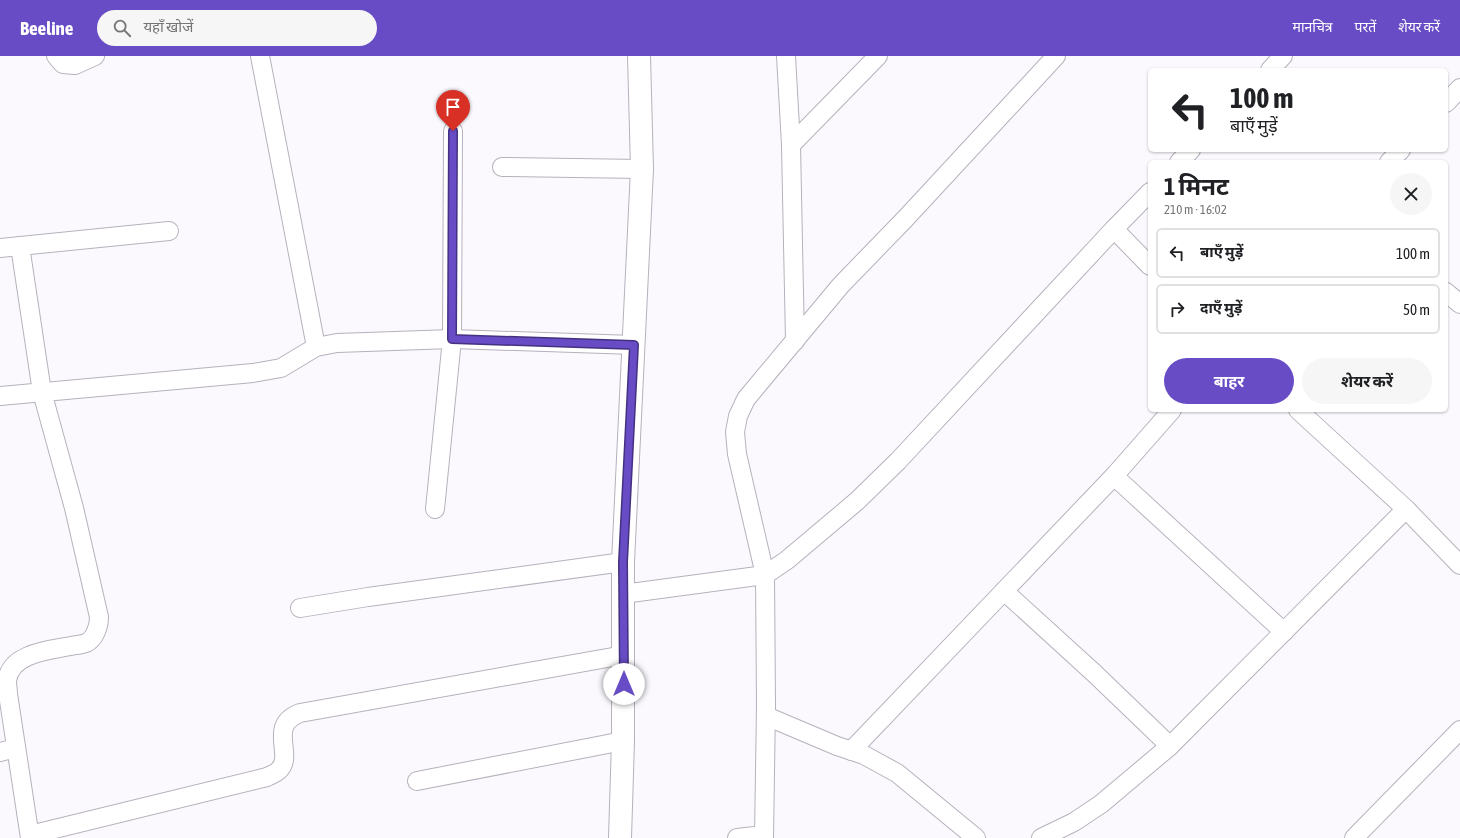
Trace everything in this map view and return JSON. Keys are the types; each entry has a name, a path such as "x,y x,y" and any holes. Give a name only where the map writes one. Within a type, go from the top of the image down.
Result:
{"main road":[{"path":"620,838 624,655 623,562 642,169 639,56"}],"street":[{"path":"56,56 63,64 75,65 95,56"},
{"path":"260,56 316,347"},
{"path":"786,56 791,145 795,340"},
{"path":"791,145 878,56"},
{"path":"738,838 764,837 766,716 765,575 737,454 735,432 738,416 746,398 841,285 905,219 1056,56"},
{"path":"1272,68 1283,56"},
{"path":"1448,101 1460,88"},
{"path":"435,509 452,339 453,131"},
{"path":"1181,160 1189,152"},
{"path":"1391,160 1399,152"},
{"path":"502,167 642,169"},
{"path":"623,594 765,575 787,560 857,501 898,461 1148,194"},
{"path":"1114,229 1148,264"},
{"path":"0,248 169,230"},
{"path":"20,246 42,392 74,508 99,617 99,625 94,635 87,643 33,654 21,660 12,668 7,680 8,750 30,837 267,777 278,771 284,763 282,732 292,716 300,713 624,655"},
{"path":"0,396 253,373 281,368 316,347 337,343 452,339 634,345"},
{"path":"851,751 1114,476 1170,412"},
{"path":"1300,412 1406,509 1460,565"},
{"path":"1114,476 1284,632"},
{"path":"1041,838 1074,822 1100,804 1170,746 1406,509"},
{"path":"300,608 368,597 623,562"},
{"path":"1004,591 1170,746"},
{"path":"766,716 864,756 897,773 976,838"},
{"path":"1354,838 1460,730"},
{"path":"417,781 623,741"}],"route":[{"path":"453,131 452,339 634,345 623,562 624,684"}]}
